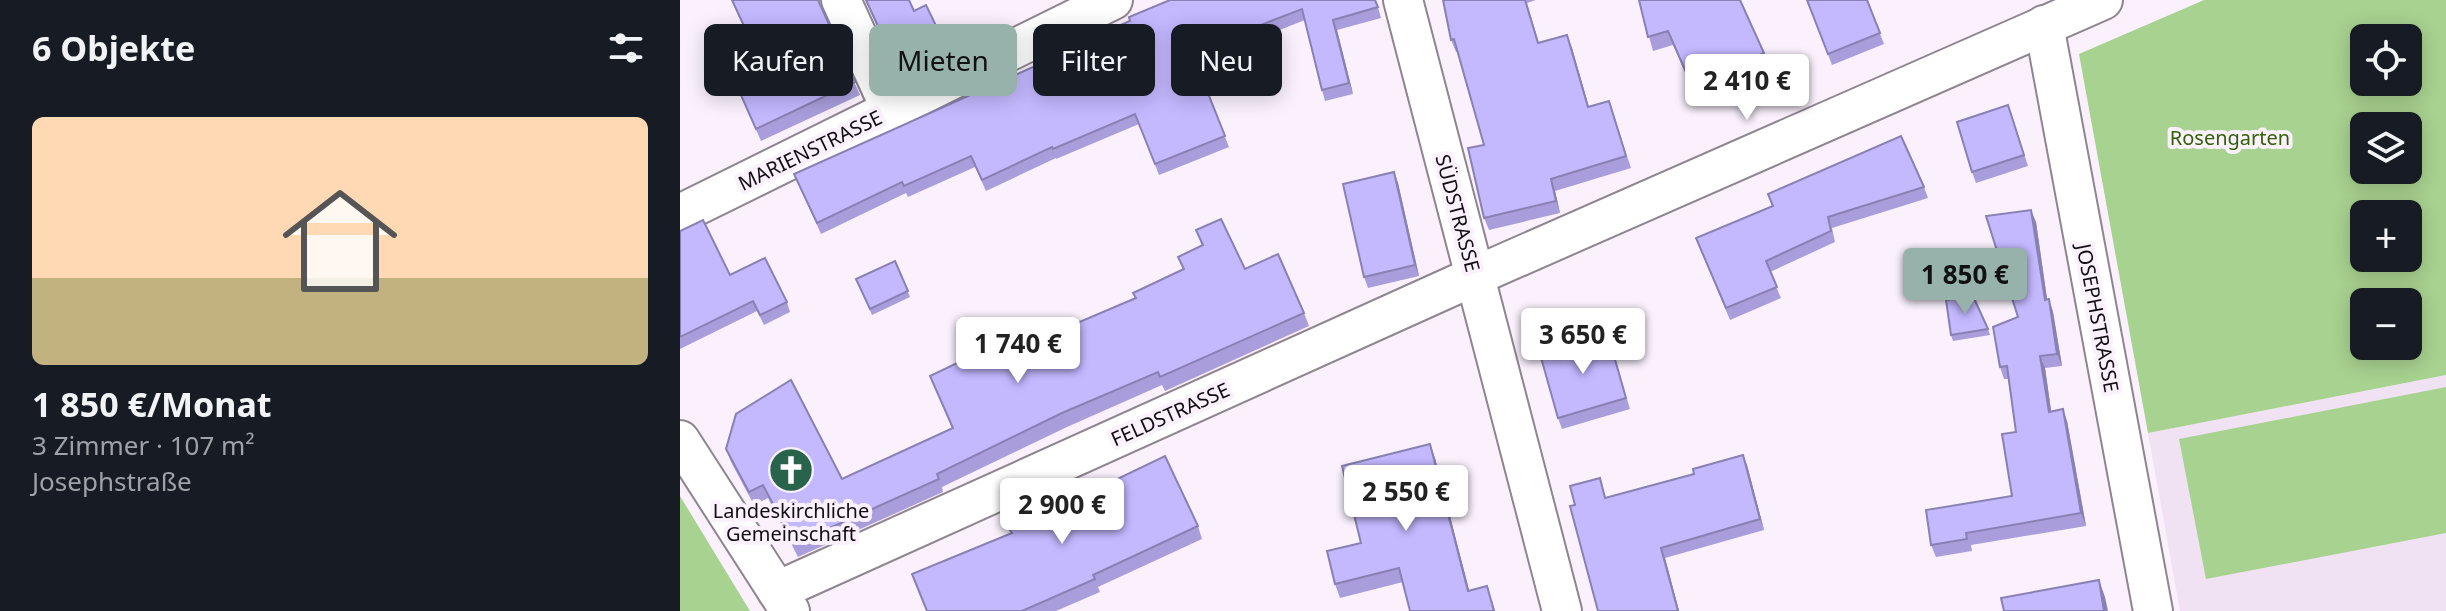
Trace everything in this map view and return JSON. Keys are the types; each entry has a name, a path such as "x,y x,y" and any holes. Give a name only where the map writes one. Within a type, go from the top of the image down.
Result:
{"street":[{"path":"841,0 891,110"},
{"name":"MARIENSTRASSE","path":"680,214 1113,0"},
{"name":"SÜDSTRASSE","path":"1403,0 1562,611"},
{"name":"FELDSTRASSE","path":"784,601 1475,276 2103,0"},
{"name":"JOSEPHSTRASSE","path":"2044,25 2153,611"},
{"path":"680,440 784,601"}],"shaded area":[{"path":"2446,375 2446,611 2180,611 2148,433"}],"green space":[{"name":"Rosengarten","path":"2204,0 2446,0 2446,375 2148,433 2079,54"},
{"path":"2446,387 2446,533 2206,579 2179,439"},
{"path":"680,496 750,611 680,611"}],"building":[{"path":"732,0 818,0 829,24 743,24"},
{"path":"866,0 909,0 914,11 926,5 935,24 877,24"},
{"path":"1170,0 1375,0 1378,7 1333,20 1349,83 1322,90 1302,9 1263,24 1171,24 1171,96 1209,96 1225,136 1155,164 1135,114 1052,147 982,180 971,156 904,186 902,182 817,223 794,174 968,96 1017,96 1017,74 1033,67 1033,96 1155,96 1155,24 1123,24 1130,21 1129,17"},
{"path":"1443,0 1525,0 1538,43 1567,35 1588,107 1609,101 1626,156 1551,179 1556,201 1484,218 1468,148 1484,145 1454,39 1451,40"},
{"path":"1639,0 1740,0 1764,53 1692,86 1668,31 1648,37"},
{"path":"1807,0 1867,0 1880,33 1828,54"},
{"path":"741,96 826,96 756,129"},
{"path":"2008,105 2024,155 1972,172 1957,122"},
{"path":"1901,136 1924,187 1828,217 1831,231 1766,261 1777,287 1726,308 1696,238 1773,206 1768,194"},
{"path":"1394,172 1415,265 1364,277 1343,184"},
{"path":"2031,210 2057,354 2040,356 2049,412 2063,409 2081,513 1966,533 1967,539 1931,545 1926,510 2012,496 2002,434 2016,432 2007,366 2000,367 1993,327 2018,317 1986,216"},
{"path":"1221,219 1245,269 1278,254 1304,313 1160,377 1158,372 1062,413 937,474 939,479 794,544 763,485 749,492 726,449 736,414 791,380 842,479 953,428 930,376 1043,322 1049,335 1136,298 1133,293 1184,269 1178,257 1203,245 1196,230"},
{"path":"703,220 730,275 765,258 787,302 760,315 753,301 680,337 680,231"},
{"path":"895,261 908,291 870,309 856,279"},
{"path":"1973,296 1988,329 1951,335 1946,300"},
{"path":"1608,335 1626,398 1558,418 1540,354"},
{"path":"1430,444 1468,591 1487,586 1494,611 1410,611 1399,568 1335,584 1327,551 1361,543 1342,466"},
{"path":"1743,455 1760,519 1661,548 1678,611 1598,611 1570,506 1575,505 1570,486 1600,478 1605,498 1694,474 1693,469"},
{"path":"1165,456 1198,526 1093,575 1095,579 1022,611 927,611 912,574 1012,533 1009,529 1112,485 1111,482"},
{"path":"2099,580 2104,611 2004,611 2001,598"}],"place":[{"name":"Landeskirchliche Gemeinschaft","path":"791,470"}]}
